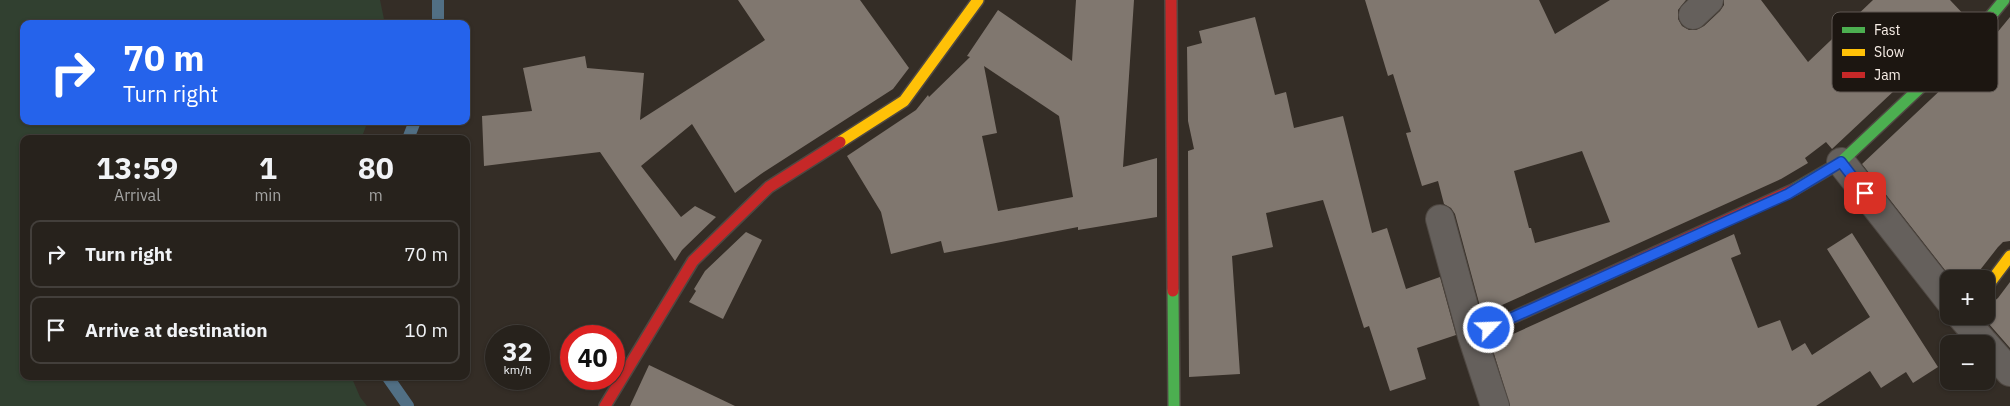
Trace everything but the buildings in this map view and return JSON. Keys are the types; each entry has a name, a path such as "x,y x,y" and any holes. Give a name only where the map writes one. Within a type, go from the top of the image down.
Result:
{"street":[{"path":"605,406 694,261 769,187 904,101 978,0"},
{"path":"1171,0 1174,406"},
{"path":"1994,12 2004,0"},
{"path":"1472,336 1788,194 1841,162 1916,92"},
{"path":"1841,162 1940,288"},
{"path":"1440,219 1472,336 1495,406"},
{"path":"1995,276 2010,256"},
{"path":"1970,325 1978,335"},
{"path":"1995,354 2010,372"}],"green space":[{"path":"0,0 380,0 384,20 20,20 20,125 366,125 363,135 20,135 20,380 353,380 360,397 367,406 0,406"}],"waterway":[{"path":"438,0 438,20"},
{"path":"410,135 413,125"},
{"path":"390,380 408,406"}],"traffic: fast":[{"path":"1994,12 2004,0"},
{"path":"1795,189 1841,162 1916,92"},
{"path":"1173,291 1174,406"}],"traffic: slow":[{"path":"840,142 904,101 978,0"},
{"path":"1995,276 2010,256"}],"traffic: jam":[{"path":"1171,0 1173,291"},
{"path":"605,406 693,261 769,187 840,142"},
{"path":"1472,336 1795,189"}],"route":[{"path":"1489,328 1788,194 1841,162 1865,193"}]}
